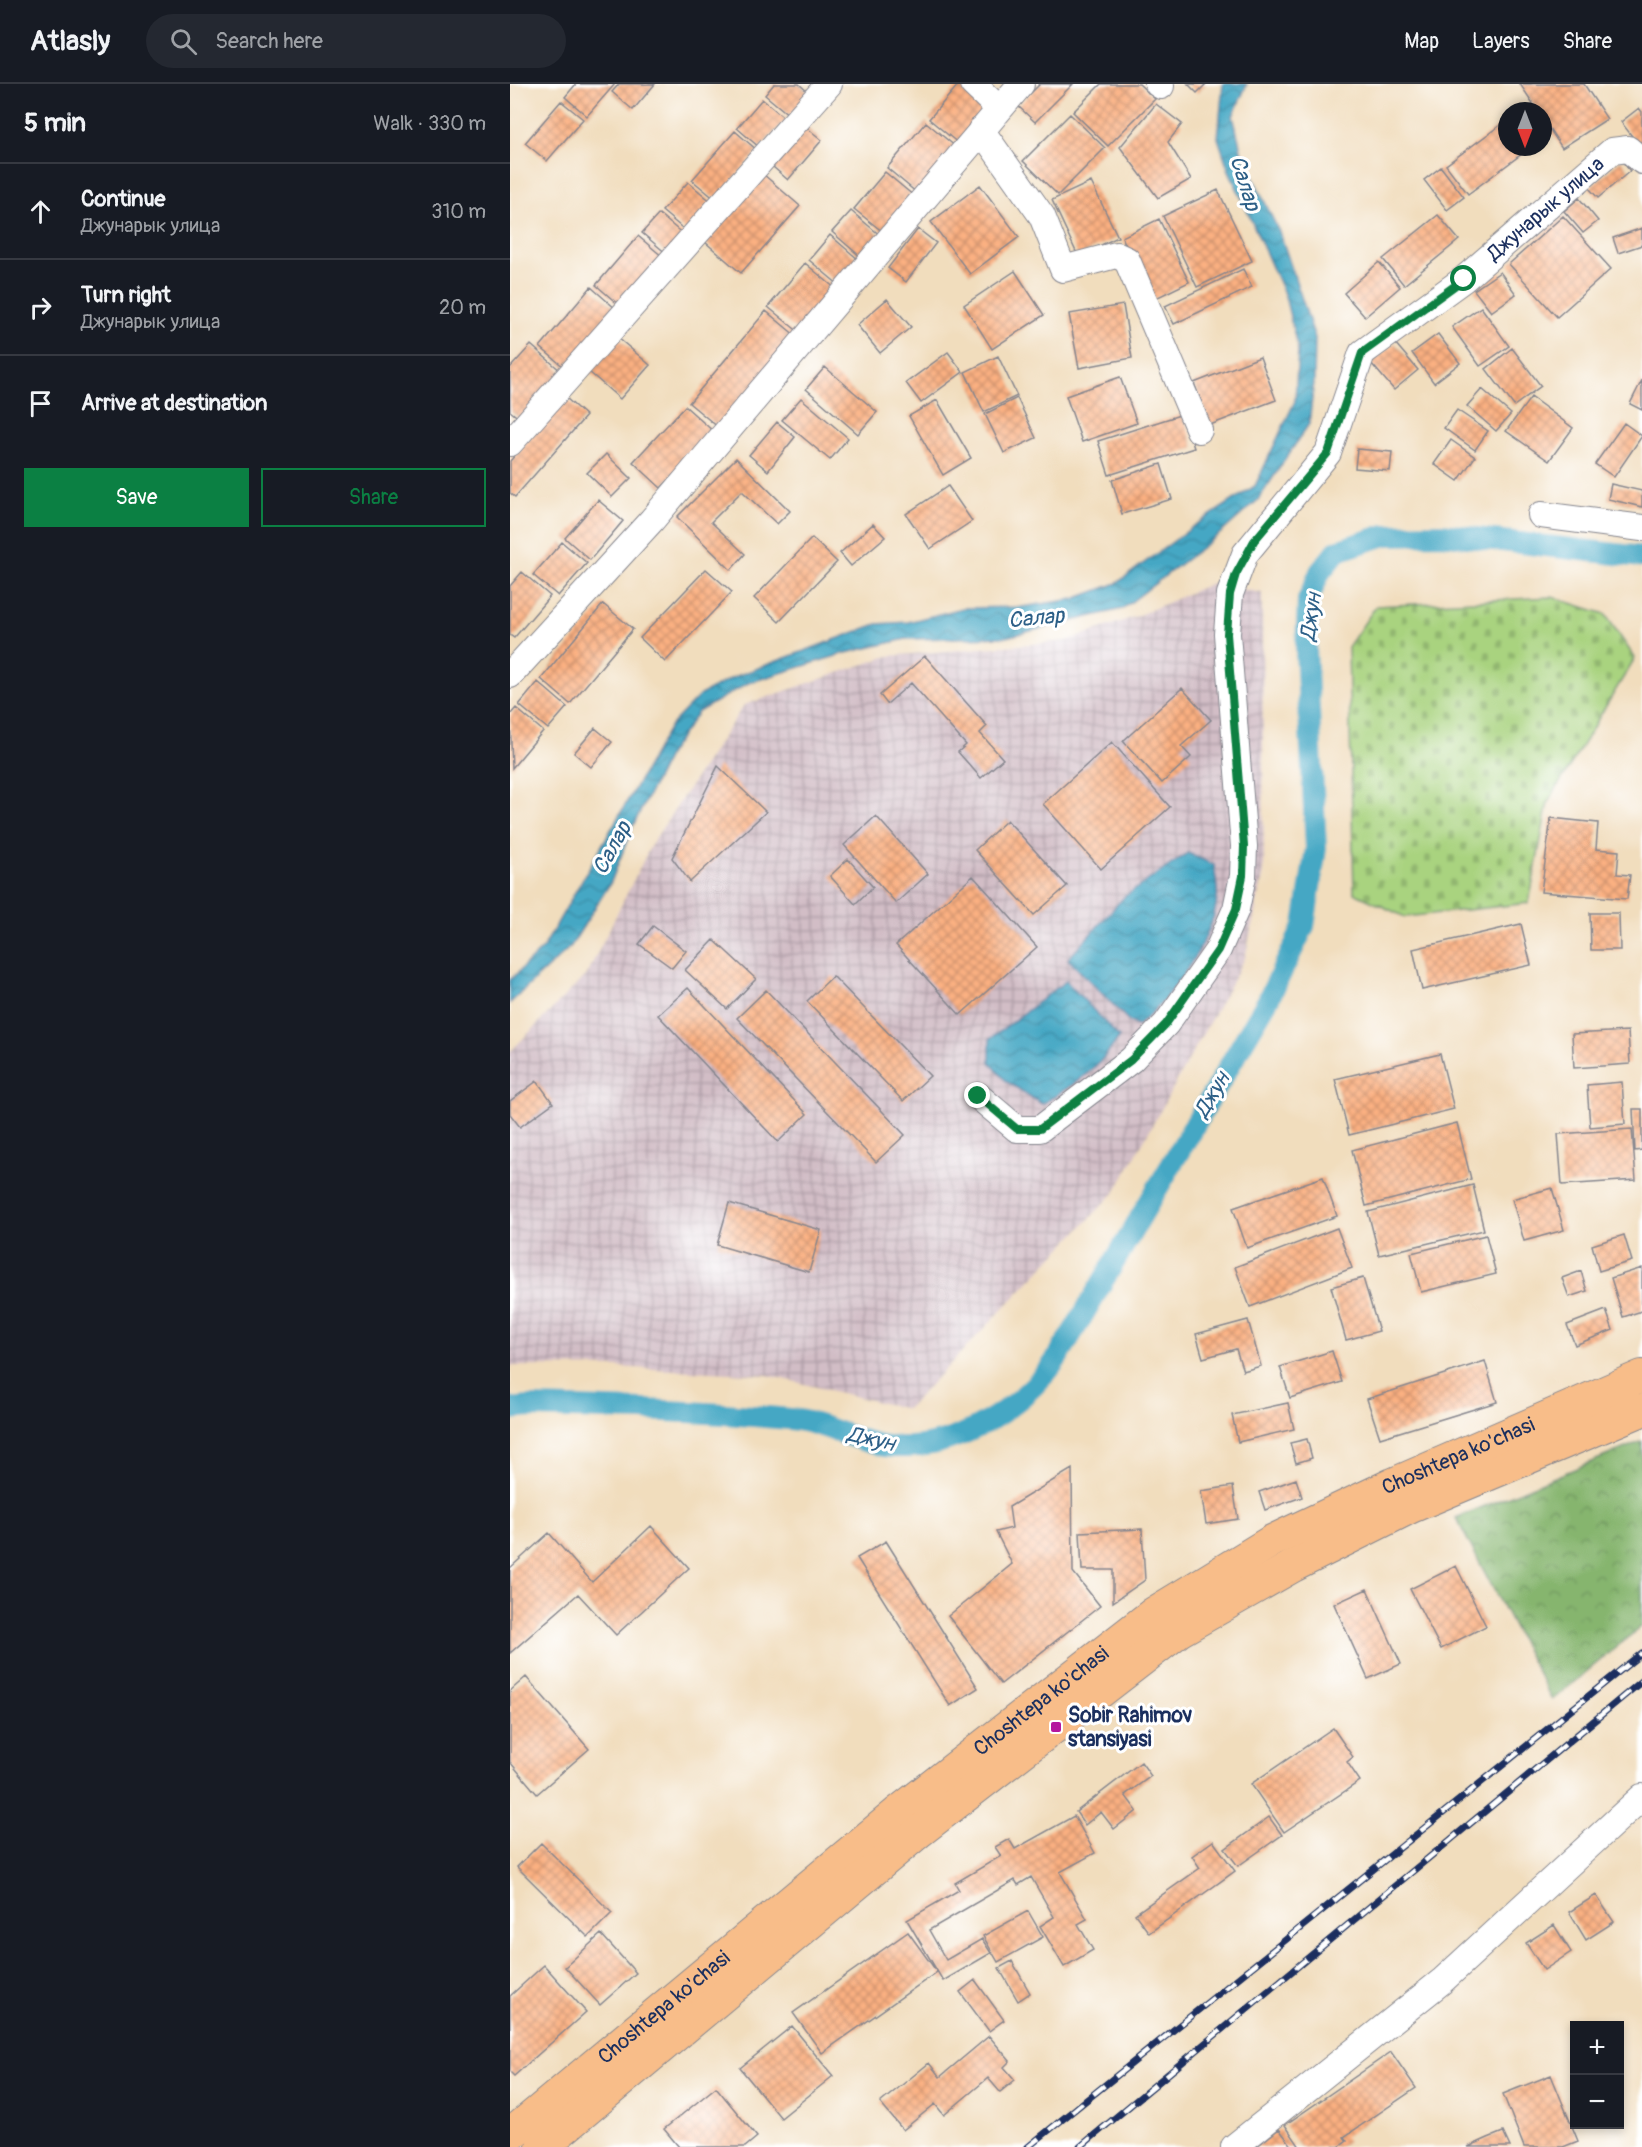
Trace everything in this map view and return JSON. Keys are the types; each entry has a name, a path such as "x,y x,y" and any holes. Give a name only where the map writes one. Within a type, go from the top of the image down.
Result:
{"main road":[{"name":"Choshtepa ko'chasi","path":"510,2135 897,1813 1154,1613 1272,1541 1393,1484 1642,1376"},
{"name":"Choshtepa ko'chasi","path":"542,2147 920,1831 1179,1631 1293,1566 1411,1507 1642,1410"}],"street":[{"path":"510,443 829,84"},
{"path":"973,84 999,109"},
{"path":"510,675 652,520 1021,84"},
{"path":"981,130 1042,216 1063,269 1116,255 1127,260 1199,430"},
{"name":"Джунарык улица","path":"978,1096 1017,1129 1040,1129 1131,1060 1166,1024 1218,950 1236,909 1244,856 1227,634 1230,594 1245,554 1328,453 1362,353 1464,279 1612,151 1628,150 1642,161"},
{"path":"1541,515 1642,528"},
{"path":"1234,2147 1442,1981 1642,1797"}],"shaded area":[{"path":"1212,583 1262,593 1264,872 1245,958 1116,1191 907,1409 767,1375 615,1367 510,1366 510,1052 587,974 651,845 744,705 888,656 1066,641 1137,616"}],"green space":[{"path":"1552,597 1605,614 1635,658 1548,802 1529,903 1405,917 1354,893 1348,647 1376,606"},
{"path":"1642,1441 1642,1626 1552,1700 1456,1518"}],"water":[{"name":"Салар","path":"1223,84 1247,84 1233,116 1242,154 1281,236 1315,338 1314,382 1309,424 1258,500 1222,532 1122,609 1006,637 906,639 846,653 748,683 698,712 670,752 632,828 611,882 571,946 510,1003 510,980 543,948 671,725 700,695 734,677 877,624 908,622 963,608 1022,607 1074,599 1117,583 1194,526 1255,486 1295,401 1298,350 1285,296 1228,168 1218,138"},
{"path":"1188,853 1214,865 1217,894 1214,915 1188,968 1162,1001 1137,1026 1130,1022 1068,959 1124,897"},
{"path":"1066,981 1119,1037 1094,1067 1075,1083 1042,1104 1006,1081 990,1062 990,1039"}],"building":[{"path":"576,84 615,84 587,116 565,97"},
{"path":"619,84 655,84 633,110 612,92"},
{"path":"774,84 799,84 809,93 789,115 765,95"},
{"path":"959,84 990,107 959,144 929,119"},
{"path":"1040,84 1073,84 1035,122 1018,106"},
{"path":"1101,84 1139,84 1155,99 1108,146 1073,112"},
{"path":"1188,84 1206,84 1197,93"},
{"path":"1520,84 1584,84 1607,119 1562,148 1552,133 1552,102 1532,102"},
{"path":"762,99 786,119 760,148 737,128"},
{"path":"561,101 583,119 547,161 525,143"},
{"path":"1156,104 1182,124 1168,142 1191,179 1158,198 1120,147"},
{"path":"1639,108 1642,112 1642,149 1621,122"},
{"path":"1070,114 1105,148 1058,195 1023,161"},
{"path":"926,122 956,147 917,193 887,168"},
{"path":"806,127 822,140 788,180 773,167"},
{"path":"1498,127 1498,156 1519,156 1468,194 1446,165"},
{"path":"735,131 758,151 716,200 692,180"},
{"path":"1621,160 1630,171 1598,198 1589,188"},
{"path":"1441,167 1464,197 1447,210 1424,180"},
{"path":"885,172 914,196 883,232 854,209"},
{"path":"763,174 800,206 741,273 705,242"},
{"path":"688,182 713,203 687,232 662,211"},
{"path":"1091,182 1118,237 1078,256 1052,200"},
{"path":"980,185 1019,237 970,274 931,222"},
{"path":"1218,190 1252,261 1197,287 1163,216"},
{"path":"1579,198 1598,221 1583,233 1564,211"},
{"path":"851,211 881,236 862,258 832,232"},
{"path":"659,214 684,235 667,254 642,233"},
{"path":"1438,215 1459,240 1404,285 1383,259"},
{"path":"1563,216 1611,269 1557,317 1509,264"},
{"path":"1159,219 1189,282 1152,300 1122,237"},
{"path":"1642,228 1642,245 1618,253 1613,238"},
{"path":"918,229 936,243 906,282 888,268"},
{"path":"830,235 859,260 839,285 809,260"},
{"path":"638,236 663,257 620,306 596,285"},
{"path":"1379,262 1400,287 1365,317 1344,293"},
{"path":"805,263 836,289 800,333 768,307"},
{"path":"1243,269 1252,287 1174,324 1165,306"},
{"path":"1015,271 1044,315 992,349 964,305"},
{"path":"1500,272 1516,294 1491,312 1474,290"},
{"path":"591,287 616,309 565,368 540,347"},
{"path":"887,299 911,327 880,353 857,325"},
{"path":"1123,305 1132,358 1079,368 1069,314"},
{"path":"1481,307 1509,346 1480,366 1452,327"},
{"path":"766,311 796,336 719,428 689,403"},
{"path":"1438,334 1460,363 1434,383 1412,353"},
{"path":"617,337 650,365 620,399 588,371"},
{"path":"1395,343 1418,370 1394,390 1371,363"},
{"path":"531,345 562,372 520,419 510,411 510,368"},
{"path":"1512,348 1541,386 1514,406 1486,369"},
{"path":"948,352 963,372 921,403 906,383"},
{"path":"998,356 1017,396 984,412 965,372"},
{"path":"1260,357 1276,400 1210,425 1194,383"},
{"path":"825,367 877,412 858,434 806,389"},
{"path":"1120,377 1137,423 1082,442 1066,396"},
{"path":"1642,380 1642,410 1630,404"},
{"path":"1482,389 1511,414 1496,431 1467,406"},
{"path":"1531,397 1573,428 1549,461 1506,431"},
{"path":"566,398 586,416 515,497 510,493 510,461"},
{"path":"801,398 848,438 830,460 782,420"},
{"path":"1017,398 1036,438 1004,453 985,414"},
{"path":"937,400 971,458 943,475 909,416"},
{"path":"685,406 714,432 661,488 633,462"},
{"path":"1457,410 1488,431 1475,450 1444,428"},
{"path":"1183,414 1194,448 1109,475 1098,441"},
{"path":"777,422 795,437 768,471 749,455"},
{"path":"1624,423 1642,436 1614,477 1595,464"},
{"path":"1451,440 1475,457 1458,481 1434,464"},
{"path":"1357,449 1392,452 1390,471 1355,468"},
{"path":"606,454 631,478 612,497 587,473"},
{"path":"736,458 790,511 777,524 742,491 711,522 745,554 731,570 677,517"},
{"path":"1161,464 1172,499 1122,514 1112,480"},
{"path":"1611,484 1642,491 1642,507 1608,499"},
{"path":"948,486 972,521 930,549 906,514"},
{"path":"598,500 623,521 590,560 565,538"},
{"path":"873,524 885,537 851,566 840,553"},
{"path":"812,538 837,562 779,622 754,598"},
{"path":"562,542 587,563 558,596 533,575"},
{"path":"706,569 732,592 665,662 640,638"},
{"path":"522,572 550,596 514,638 510,635 510,586"},
{"path":"603,604 633,629 570,704 541,679"},
{"path":"925,656 987,726 980,733 1003,759 981,778 958,752 966,745 911,683 887,704 880,695"},
{"path":"538,682 567,707 548,729 519,705"},
{"path":"1182,688 1211,720 1181,746 1191,757 1162,783 1123,741"},
{"path":"516,708 543,731 512,768 510,715"},
{"path":"595,728 612,742 591,767 574,753"},
{"path":"1112,742 1170,807 1101,869 1043,804"},
{"path":"718,766 766,812 690,882 672,858"},
{"path":"876,816 928,874 896,903 844,845"},
{"path":"1551,818 1598,823 1596,849 1619,851 1617,874 1630,875 1627,899 1541,892"},
{"path":"1007,820 1067,886 1034,915 975,850"},
{"path":"848,859 873,887 855,904 830,876"},
{"path":"973,876 1037,947 960,1015 896,945"},
{"path":"1590,913 1619,913 1620,950 1591,950"},
{"path":"1521,924 1531,965 1422,990 1413,949"},
{"path":"653,926 686,951 672,968 639,944"},
{"path":"714,940 756,979 727,1009 685,970"},
{"path":"833,976 930,1076 903,1101 807,1001"},
{"path":"688,988 807,1114 778,1142 658,1015"},
{"path":"766,990 905,1135 876,1162 737,1018"},
{"path":"1628,1031 1630,1064 1574,1068 1572,1034"},
{"path":"1440,1054 1454,1109 1349,1135 1335,1079"},
{"path":"537,1081 553,1103 520,1127 510,1114 510,1101"},
{"path":"1622,1082 1625,1124 1590,1127 1587,1085"},
{"path":"1633,1109 1642,1109 1642,1150 1635,1151"},
{"path":"1457,1123 1471,1179 1366,1206 1352,1150"},
{"path":"1632,1129 1636,1180 1562,1185 1558,1134"},
{"path":"1323,1177 1337,1216 1247,1248 1233,1208"},
{"path":"1473,1185 1484,1230 1379,1255 1368,1212"},
{"path":"1552,1188 1564,1230 1524,1241 1512,1199"},
{"path":"729,1203 821,1230 809,1272 717,1245"},
{"path":"1337,1228 1352,1268 1250,1307 1235,1267"},
{"path":"1486,1235 1496,1274 1421,1292 1411,1253"},
{"path":"1624,1235 1632,1261 1599,1271 1592,1245"},
{"path":"1642,1268 1642,1311 1623,1317 1611,1278"},
{"path":"1581,1271 1587,1291 1569,1297 1562,1278"},
{"path":"1363,1278 1379,1331 1346,1340 1331,1287"},
{"path":"1606,1310 1613,1330 1575,1345 1567,1325"},
{"path":"1248,1320 1261,1366 1243,1371 1236,1349 1203,1358 1196,1334"},
{"path":"1332,1351 1342,1382 1290,1398 1280,1367"},
{"path":"1485,1361 1497,1402 1380,1438 1367,1399"},
{"path":"1288,1403 1294,1429 1238,1442 1232,1415"},
{"path":"1307,1439 1312,1458 1296,1463 1290,1443"},
{"path":"1072,1469 1073,1572 1100,1606 1001,1684 948,1616 1012,1564 996,1532 1012,1528 1009,1507"},
{"path":"1296,1479 1302,1497 1265,1510 1259,1492"},
{"path":"1233,1486 1238,1519 1206,1524 1201,1491"},
{"path":"651,1526 689,1568 616,1635 578,1594 510,1653 510,1568 549,1533 592,1582"},
{"path":"1142,1529 1145,1580 1113,1602 1113,1570 1082,1570 1080,1532"},
{"path":"886,1541 978,1688 950,1706 857,1558"},
{"path":"1456,1566 1486,1626 1441,1649 1410,1589"},
{"path":"1367,1589 1401,1664 1368,1679 1334,1604"},
{"path":"526,1677 589,1749 537,1794 510,1762 510,1691"},
{"path":"1333,1728 1353,1757 1347,1762 1360,1781 1284,1832 1251,1784"},
{"path":"1141,1762 1151,1776 1125,1795 1137,1811 1114,1829 1101,1812 1085,1825 1076,1812"},
{"path":"1074,1816 1095,1853 1060,1872 1087,1919 1078,1924 1093,1950 1064,1967 1040,1926 1054,1917 1031,1877 1018,1885 1015,1880 929,1930 946,1960 982,1939 991,1953 943,1981 907,1920 959,1890 955,1883 1001,1856 995,1847 1009,1839 1015,1849"},
{"path":"1269,1817 1282,1835 1238,1866 1225,1849"},
{"path":"1213,1841 1235,1871 1149,1933 1135,1914 1200,1868 1192,1856"},
{"path":"541,1843 612,1913 588,1937 517,1867"},
{"path":"1596,1895 1614,1922 1586,1940 1569,1912"},
{"path":"1028,1911 1043,1937 998,1962 983,1936"},
{"path":"1554,1925 1571,1952 1544,1970 1526,1943"},
{"path":"908,1932 937,1972 822,2053 793,2013"},
{"path":"601,1934 636,1973 600,2005 565,1967"},
{"path":"1012,1961 1030,1993 1018,2001 999,1968"},
{"path":"544,1965 586,2012 514,2076 510,2072 510,1996"},
{"path":"975,1980 1004,2020 989,2031 960,1992"},
{"path":"792,2026 833,2076 781,2118 740,2068"},
{"path":"989,2036 1010,2061 1004,2067 1015,2080 1000,2092 988,2078 944,2115 935,2104 903,2130 880,2103 929,2063 940,2077"},
{"path":"1391,2052 1416,2088 1344,2137 1347,2141 1339,2147 1300,2147 1285,2125"},
{"path":"1551,2075 1570,2121 1570,2129 1573,2129 1578,2141 1563,2147 1524,2147 1503,2094"},
{"path":"716,2087 757,2137 745,2147 679,2147 664,2129"},
{"path":"1279,2129 1293,2147 1256,2147"},
{"path":"1503,2132 1510,2147 1468,2147 1488,2138"}],"waterway":[{"name":"Джун","path":"510,1409 530,1407 628,1410 790,1419 814,1424 874,1444 909,1447 953,1438 994,1418 1013,1404 1046,1373 1062,1351 1268,1000 1304,926 1316,848 1306,650 1308,600 1320,572 1337,551 1385,535 1441,534 1642,557"}],"railway":[{"path":"1028,2147 1642,1653"},
{"path":"1080,2147 1642,1681"}],"place":[{"name":"Sobir Rahimov stansiyasi","path":"1056,1727"}],"route":[{"path":"978,1096 1017,1129 1040,1129 1131,1060 1166,1024 1193,989 1218,950 1236,909 1243,876 1244,846 1227,634 1230,594 1236,574 1254,541 1328,453 1362,353 1464,279"}]}
